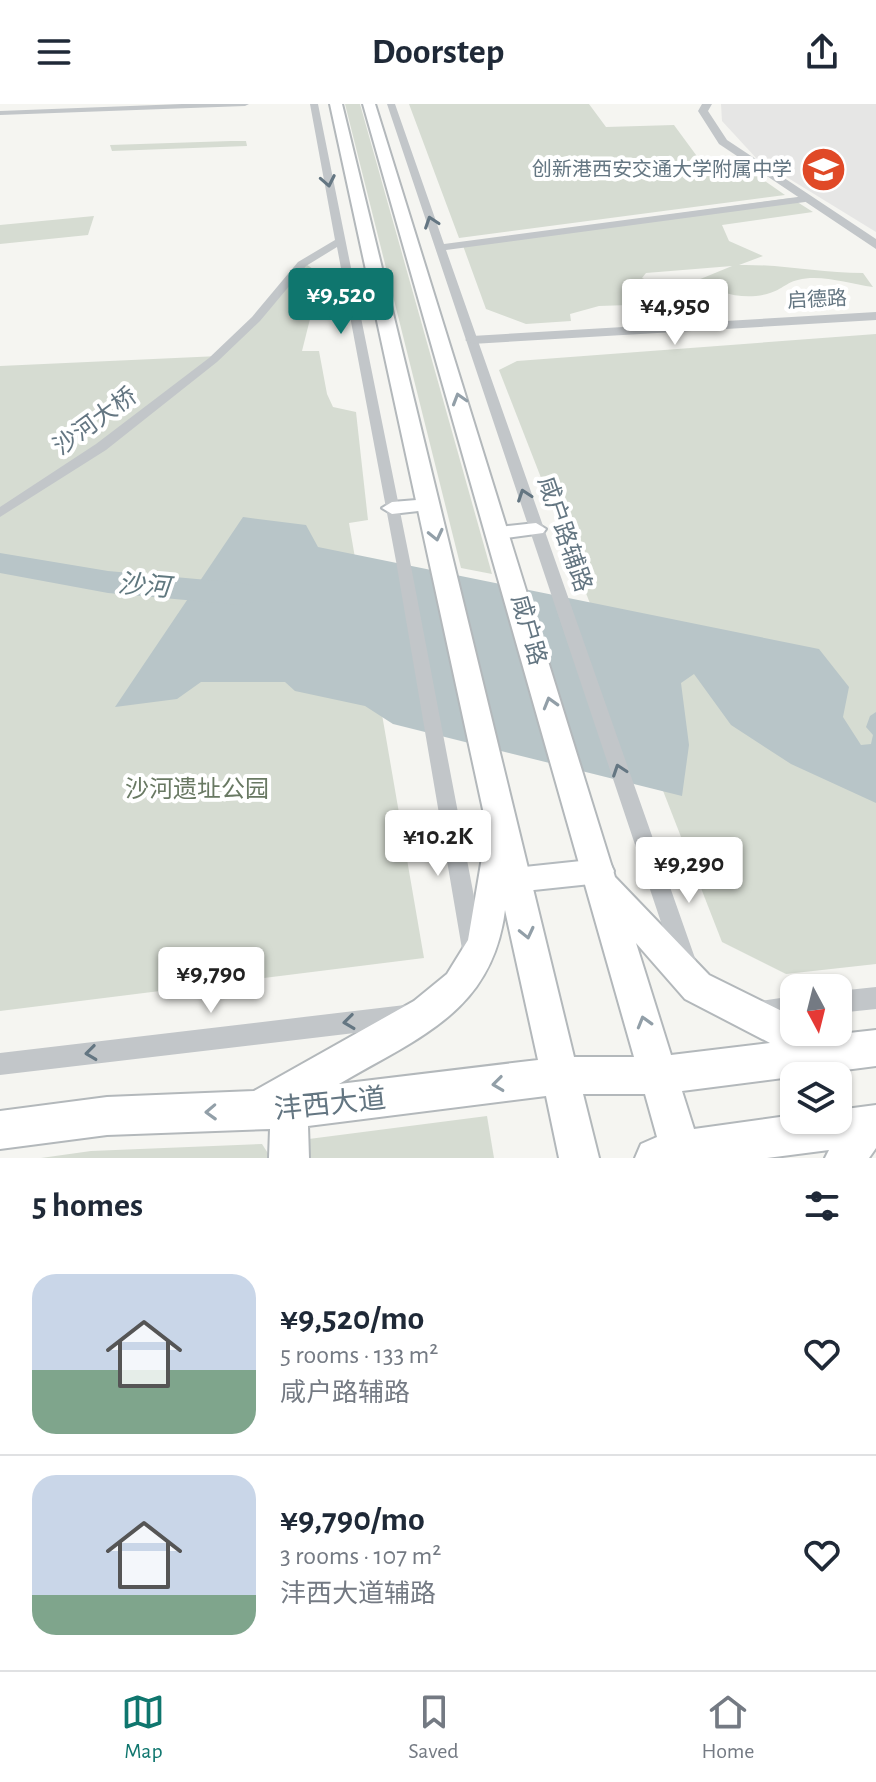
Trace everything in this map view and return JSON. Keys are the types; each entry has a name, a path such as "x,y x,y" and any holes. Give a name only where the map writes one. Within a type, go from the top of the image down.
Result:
{"main road":[{"path":"336,104 579,1158"},
{"name":"咸户路","path":"369,104 514,581 659,1075 673,1155"},
{"path":"392,508 429,505"},
{"path":"499,533 536,529"},
{"path":"289,1158 273,1110 427,1013 459,986 484,944 499,812"},
{"path":"515,880 601,876 692,981 744,1012 830,1054"},
{"name":"沣西大道","path":"0,1130 107,1116 273,1110 560,1076 659,1075 876,1048"},
{"path":"673,1155 872,1125"},
{"path":"845,1158 872,1125"}],"street":[{"path":"0,113 245,104"},
{"path":"314,104 403,561 475,959"},
{"name":"咸户路辅路","path":"391,104 692,981"},
{"path":"707,104 703,111 723,142 876,245"},
{"path":"440,248 805,199"},
{"name":"沙河大桥","path":"0,513 101,447 213,360 256,319 302,264 340,241"},
{"name":"启德路","path":"472,340 876,316"},
{"path":"852,1001 876,998"},
{"path":"744,1012 780,1008"},
{"path":"0,1064 427,1013"}],"shaded area":[{"name":"创新港西安交通大学附属中学","path":"721,104 876,104 876,232 757,159 722,121"},
{"path":"243,517 306,525 318,547 819,649 849,687 843,717 861,745 871,744 873,735 866,727 870,716 876,712 876,803 791,764 731,725 694,674 681,683 689,745 682,796 393,724 365,706 295,691 285,682 201,682 177,699 115,707"}],"green space":[{"path":"345,104 360,104 492,574 461,568"},
{"path":"409,104 589,104 606,127 674,125 699,159 733,159 785,195 459,238"},
{"path":"246,141 247,146 112,151 110,145"},
{"path":"791,198 813,212 722,225 729,241 763,256 739,265 863,273 873,287 810,278 791,282 770,293 742,296 723,292 698,280 732,266 646,273 642,278 664,288 669,297 658,304 599,306 570,314 571,321 526,324 486,309 462,243"},
{"path":"94,216 88,235 0,244 0,225"},
{"name":"沙河遗址公园","path":"306,264 313,269 315,299 302,351 319,351 327,394 333,407 356,412 368,520 349,523 424,958 0,1011 0,366 219,356"},
{"path":"876,334 876,964 786,974 722,942 499,370 517,361"},
{"path":"487,1116 494,1158 302,1158 301,1140"},
{"path":"262,1144 271,1158 41,1158 91,1151"}],"waterway":[{"name":"沙河","path":"0,563 108,582 241,594"}],"place":[{"name":"创新港西安交通大学附属中学","path":"823,169"}]}
